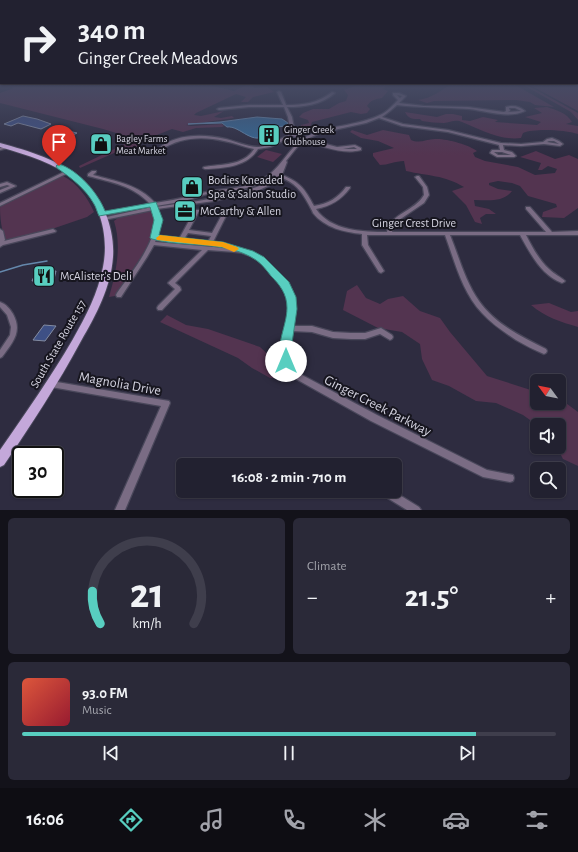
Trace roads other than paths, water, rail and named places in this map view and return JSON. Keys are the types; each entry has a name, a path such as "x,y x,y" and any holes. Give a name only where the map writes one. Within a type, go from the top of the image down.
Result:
{"main road":[{"name":"South State Route 157","path":"0,461 71,352 89,318 103,286 109,256 109,241 103,217 92,194 80,180 48,161 2,147"}],"street":[{"path":"219,109 243,107"},
{"path":"286,107 291,119 292,132 294,135 303,140 338,148"},
{"path":"154,206 200,202 226,197 262,187 284,167 286,158 303,140 316,133 355,126 379,117 394,107"},
{"path":"415,107 466,108 506,112 523,111 517,107 509,107 507,108 508,111 506,112"},
{"path":"379,117 402,125 448,131 501,144 521,145 544,143"},
{"path":"160,149 172,142 196,138 222,139 243,146 257,148 272,146 294,135"},
{"path":"501,144 502,151"},
{"path":"205,168 223,166 241,161 252,156 257,148"},
{"path":"0,205 68,172"},
{"path":"94,172 90,175 132,188 146,196 154,206 158,220 154,240 119,295"},
{"path":"103,217 198,195 256,185 276,175"},
{"name":"Ginger Crest Drive","path":"276,175 291,180 300,186 318,216 332,225 346,230 364,233 389,234 578,233"},
{"path":"389,234 390,227 397,218 418,206 424,200 427,193 426,187 417,177"},
{"path":"0,186 7,182 14,186 0,192"},
{"path":"313,208 326,206 336,201 343,196 348,188"},
{"path":"223,191 226,197"},
{"path":"198,195 200,202"},
{"path":"0,199 6,202"},
{"path":"528,208 550,233"},
{"path":"181,240 197,211"},
{"path":"160,308 178,290 178,288 171,283 172,281 208,246 226,212"},
{"path":"0,231 2,240 0,245"},
{"path":"0,245 53,231"},
{"path":"186,231 214,235"},
{"path":"199,244 201,233"},
{"path":"364,233 365,245 381,271"},
{"path":"447,233 471,293 482,309 492,319 514,335 544,351"},
{"path":"522,233 539,263 549,274 562,281"},
{"name":"Ginger Creek Parkway","path":"154,240 181,240 222,250 233,249 250,253 261,259 285,284 291,297 292,304 285,355 289,367 299,377 374,418 486,474 510,478"},
{"name":"Ginger Creek Parkway","path":"154,240 199,244"},
{"path":"0,304 8,310 11,316 13,334 0,355"},
{"path":"289,328 312,329 333,335 351,336 365,336 380,331 390,337"},
{"name":"Magnolia Drive","path":"51,384 166,403 120,510"},
{"path":"396,498 416,510"}],"water":[{"path":"257,117 282,119 288,123 285,126 269,128 267,133 262,137 257,138 247,135 232,127 227,127 222,123 188,124 220,122"}],"waterway":[{"path":"0,272 23,265 47,261"}],"place":[{"name":"Ginger Creek Clubhouse","path":"269,135"},
{"name":"Bagley Farms Meat Market","path":"101,144"},
{"name":"Bodies Kneaded Spa & Salon Studio","path":"192,187"},
{"name":"McCarthy & Allen","path":"185,211"},
{"name":"McAlister's Deli","path":"44,276"}]}
